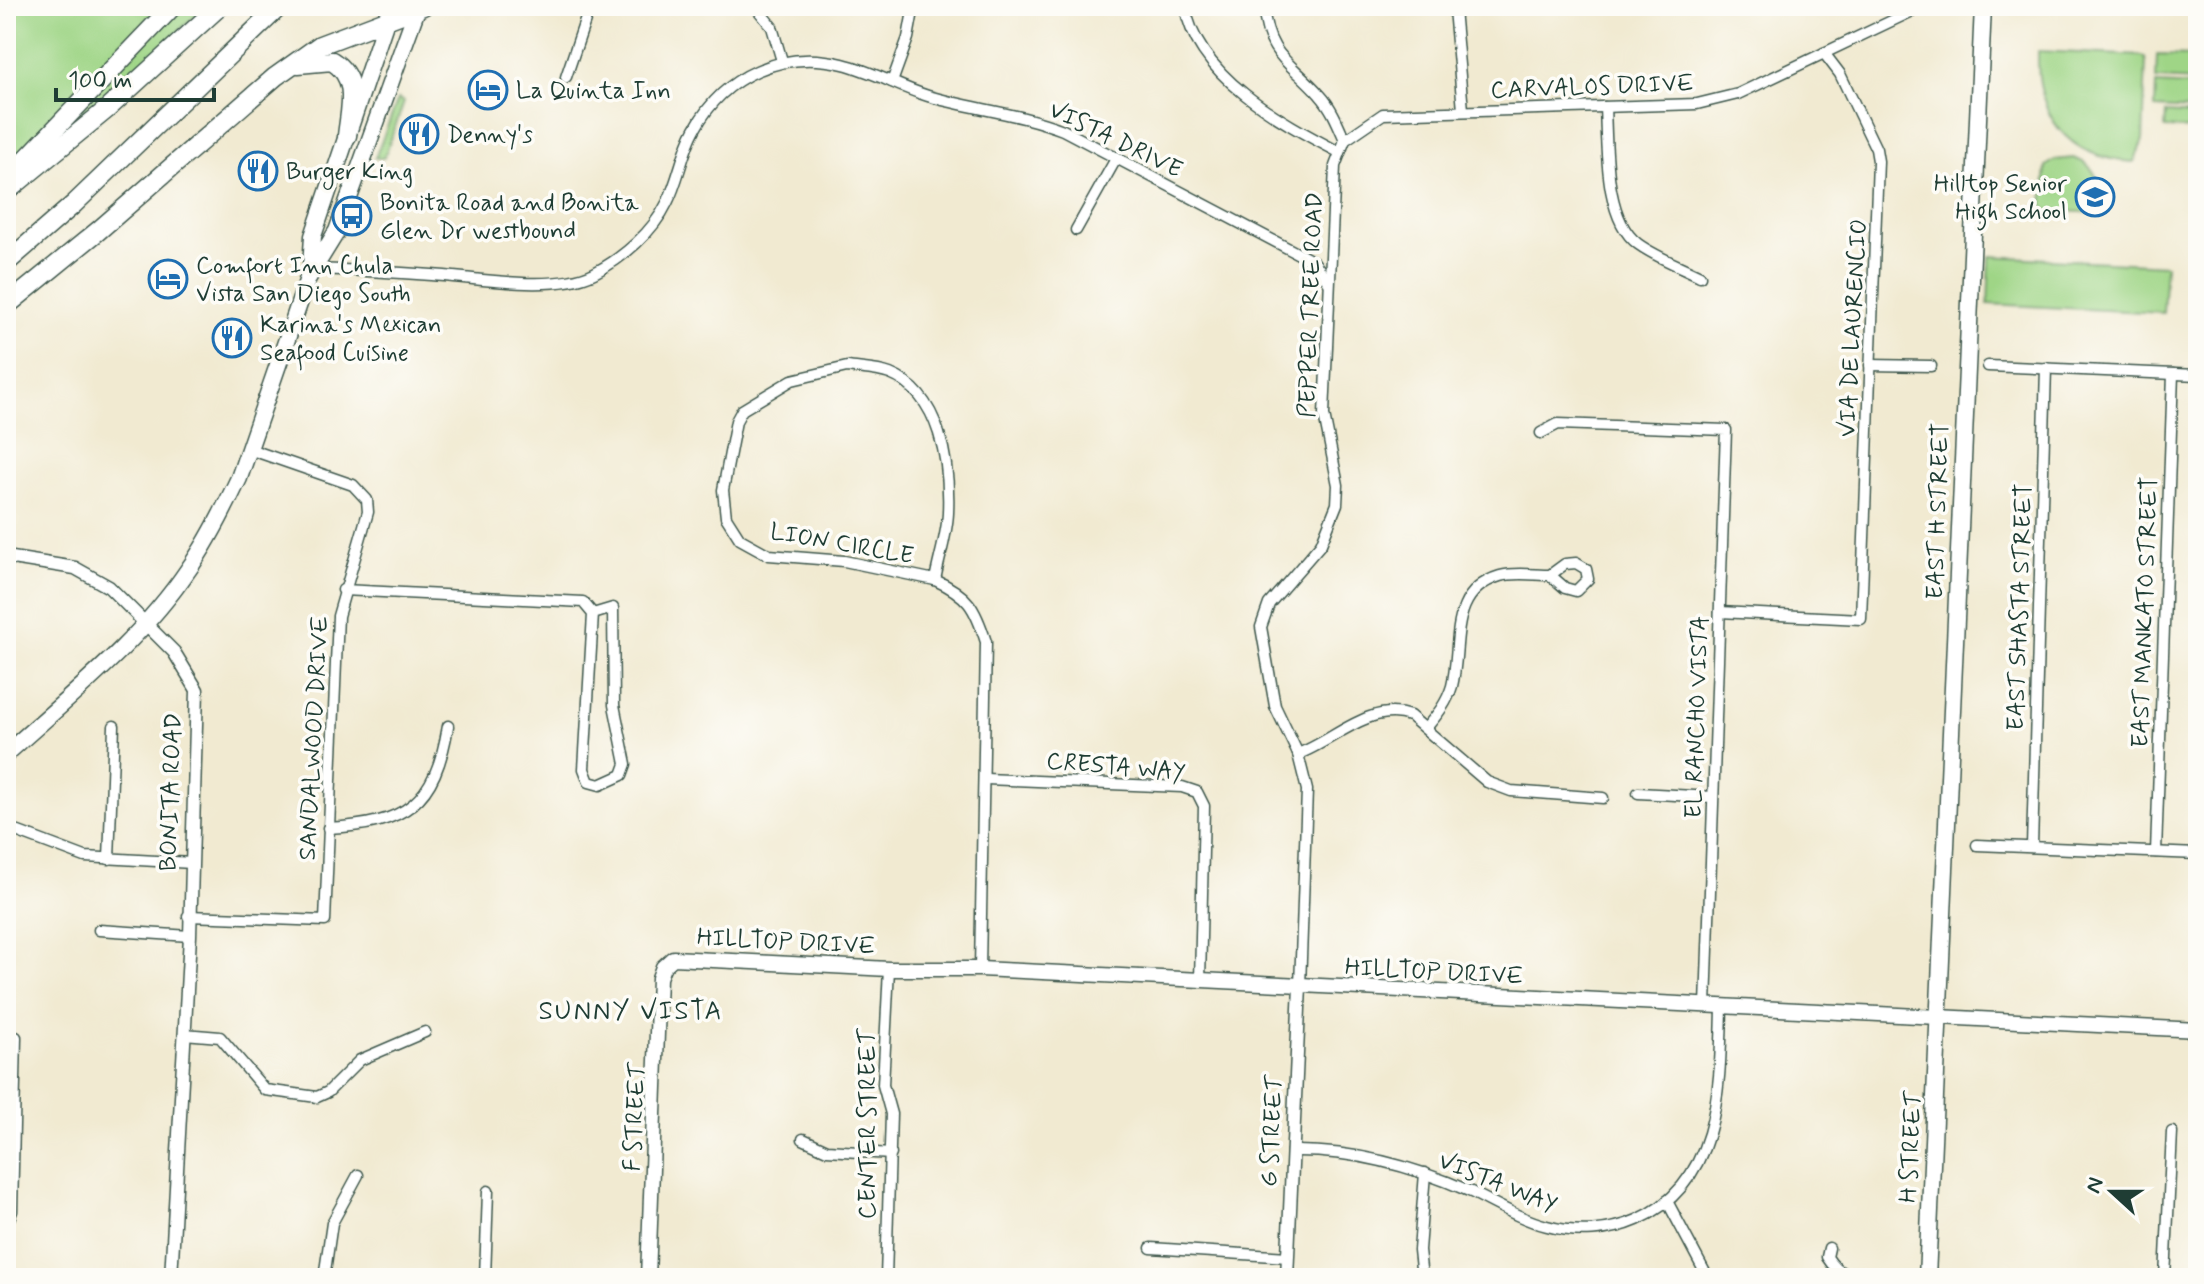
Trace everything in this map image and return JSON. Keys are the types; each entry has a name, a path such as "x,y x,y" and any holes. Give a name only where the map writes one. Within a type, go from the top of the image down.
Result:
{"highway":[{"path":"6,180 173,6"},
{"path":"6,192 106,110 220,6"},
{"path":"6,263 74,204 280,6"},
{"path":"6,306 291,65 320,45 388,14 420,7"},
{"path":"291,65 332,61 349,76 352,92 347,136"}],"main road":[{"name":"EAST H STREET","path":"1940,1018 1983,6"},
{"path":"6,754 146,623 188,571 223,511 249,449 311,269 337,231 420,7"},
{"path":"311,269 313,236 388,14"},
{"name":"HILLTOP DRIVE","path":"667,961 693,958 889,969 980,969 2198,1030"},
{"name":"F STREET","path":"648,1278 659,978 667,961"},
{"name":"H STREET","path":"1927,1278 1940,1018"}],"street":[{"path":"566,77 590,6"},
{"path":"311,269 538,282 592,274 623,254 649,230 667,203 693,131 718,97 746,76 782,61 772,27 755,6"},
{"path":"892,82 908,38 914,6"},
{"path":"1185,6 1187,21 1202,50 1217,69 1282,123 1339,152"},
{"path":"1263,6 1267,29 1279,58 1319,93 1345,140"},
{"name":"CARVALOS DRIVE","path":"1345,140 1383,114 1697,104 1738,94 1923,6"},
{"path":"1454,9 1463,110"},
{"name":"VIA DE LAURENCIO","path":"1720,612 1861,619 1877,253 1878,161 1876,149 1840,74 1824,53"},
{"name":"VISTA DRIVE","path":"782,61 826,60 939,99 1047,124 1117,157 1314,262 1330,287"},
{"path":"1605,107 1608,182 1621,224 1637,243 1700,276"},
{"name":"PEPPER TREE ROAD","path":"1300,986 1307,790 1298,754 1275,706 1261,627 1269,604 1326,536 1337,504 1338,485 1324,415 1339,152 1345,140"},
{"path":"1076,230 1117,157"},
{"path":"1870,365 1931,366"},
{"path":"1988,366 2198,375"},
{"name":"LION CIRCLE","path":"935,580 948,515 947,484 941,441 930,411 920,396 888,373 847,367 792,380 742,410 736,421 723,499 726,517 740,539 769,555 844,561 935,580 955,589 977,611 986,642 986,779 980,969"},
{"name":"EAST SHASTA STREET","path":"2032,846 2046,368"},
{"name":"EAST MANKATO STREET","path":"2156,852 2173,374"},
{"name":"EL RANCHO VISTA","path":"1541,433 1558,424 1726,430 1713,797 1714,1006"},
{"name":"SANDALWOOD DRIVE","path":"188,916 325,921 338,616 343,590 368,512 364,494 353,485 249,449"},
{"name":"BONITA ROAD","path":"6,557 75,568 109,587 174,652 197,690 188,916 190,936 171,1278"},
{"path":"1426,728 1449,696 1459,620 1474,593 1498,576 1550,575"},
{"path":"343,590 583,602 593,614 586,778 595,785 613,782 626,769 614,705 613,608 593,614"},
{"path":"1298,754 1383,713 1410,716 1487,782 1511,791 1603,798"},
{"path":"109,859 114,726"},
{"path":"328,828 371,826 398,816 412,805 442,763 448,726"},
{"name":"CRESTA WAY","path":"986,779 1182,787 1197,792 1204,806 1200,981"},
{"path":"1638,793 1713,797"},
{"path":"16,831 85,857 192,863"},
{"path":"1977,845 2198,854"},
{"path":"99,930 190,936"},
{"name":"CENTER STREET","path":"886,1278 891,1114 883,1085 889,969"},
{"name":"G STREET","path":"1287,1278 1300,986"},
{"name":"VISTA WAY","path":"1292,1151 1356,1155 1425,1173 1533,1221 1558,1228 1615,1227 1646,1216 1667,1201 1694,1172 1708,1142 1716,1102 1714,1006"},
{"path":"184,1034 220,1037 265,1090 317,1097 328,1092 360,1060 425,1032"},
{"path":"6,1226 12,1211 16,1037"},
{"path":"2165,1278 2172,1132"},
{"path":"803,1139 827,1150 891,1154"},
{"path":"1422,1278 1419,1250 1425,1173"},
{"path":"324,1278 332,1223 358,1175"},
{"path":"485,1278 488,1191"},
{"path":"1667,1201 1708,1278"},
{"path":"1151,1248 1288,1257"},
{"path":"1829,1248 1827,1257 1836,1272 1849,1277 1890,1278"}],"green space":[{"path":"6,6 206,6 6,189"},
{"path":"2038,51 2143,56 2146,59 2143,140 2134,162 2090,152 2073,143 2060,130 2043,96"},
{"path":"2157,55 2198,56 2197,81 2156,79"},
{"path":"2156,84 2196,86 2195,110 2155,108"},
{"path":"398,99 404,102 384,158 375,158"},
{"path":"2166,113 2195,115 2194,129 2165,128"},
{"path":"2073,158 2094,172 2099,187 2097,213 2046,210 2043,207 2046,166 2055,160"},
{"path":"1990,256 2166,265 2163,313 1988,304"}],"place":[{"name":"La Quinta Inn","path":"488,90"},
{"name":"Denny's","path":"419,134"},
{"name":"Burger King","path":"258,171"},
{"name":"Hilltop Senior High School","path":"2095,197"},
{"name":"Bonita Road and Bonita Glen Dr westbound","path":"352,216"},
{"name":"Comfort Inn Chula Vista San Diego South","path":"168,279"},
{"name":"Karina's Mexican Seafood Cuisine","path":"232,338"}],"district":[{"name":"SUNNY VISTA","path":"631,1010"}]}
